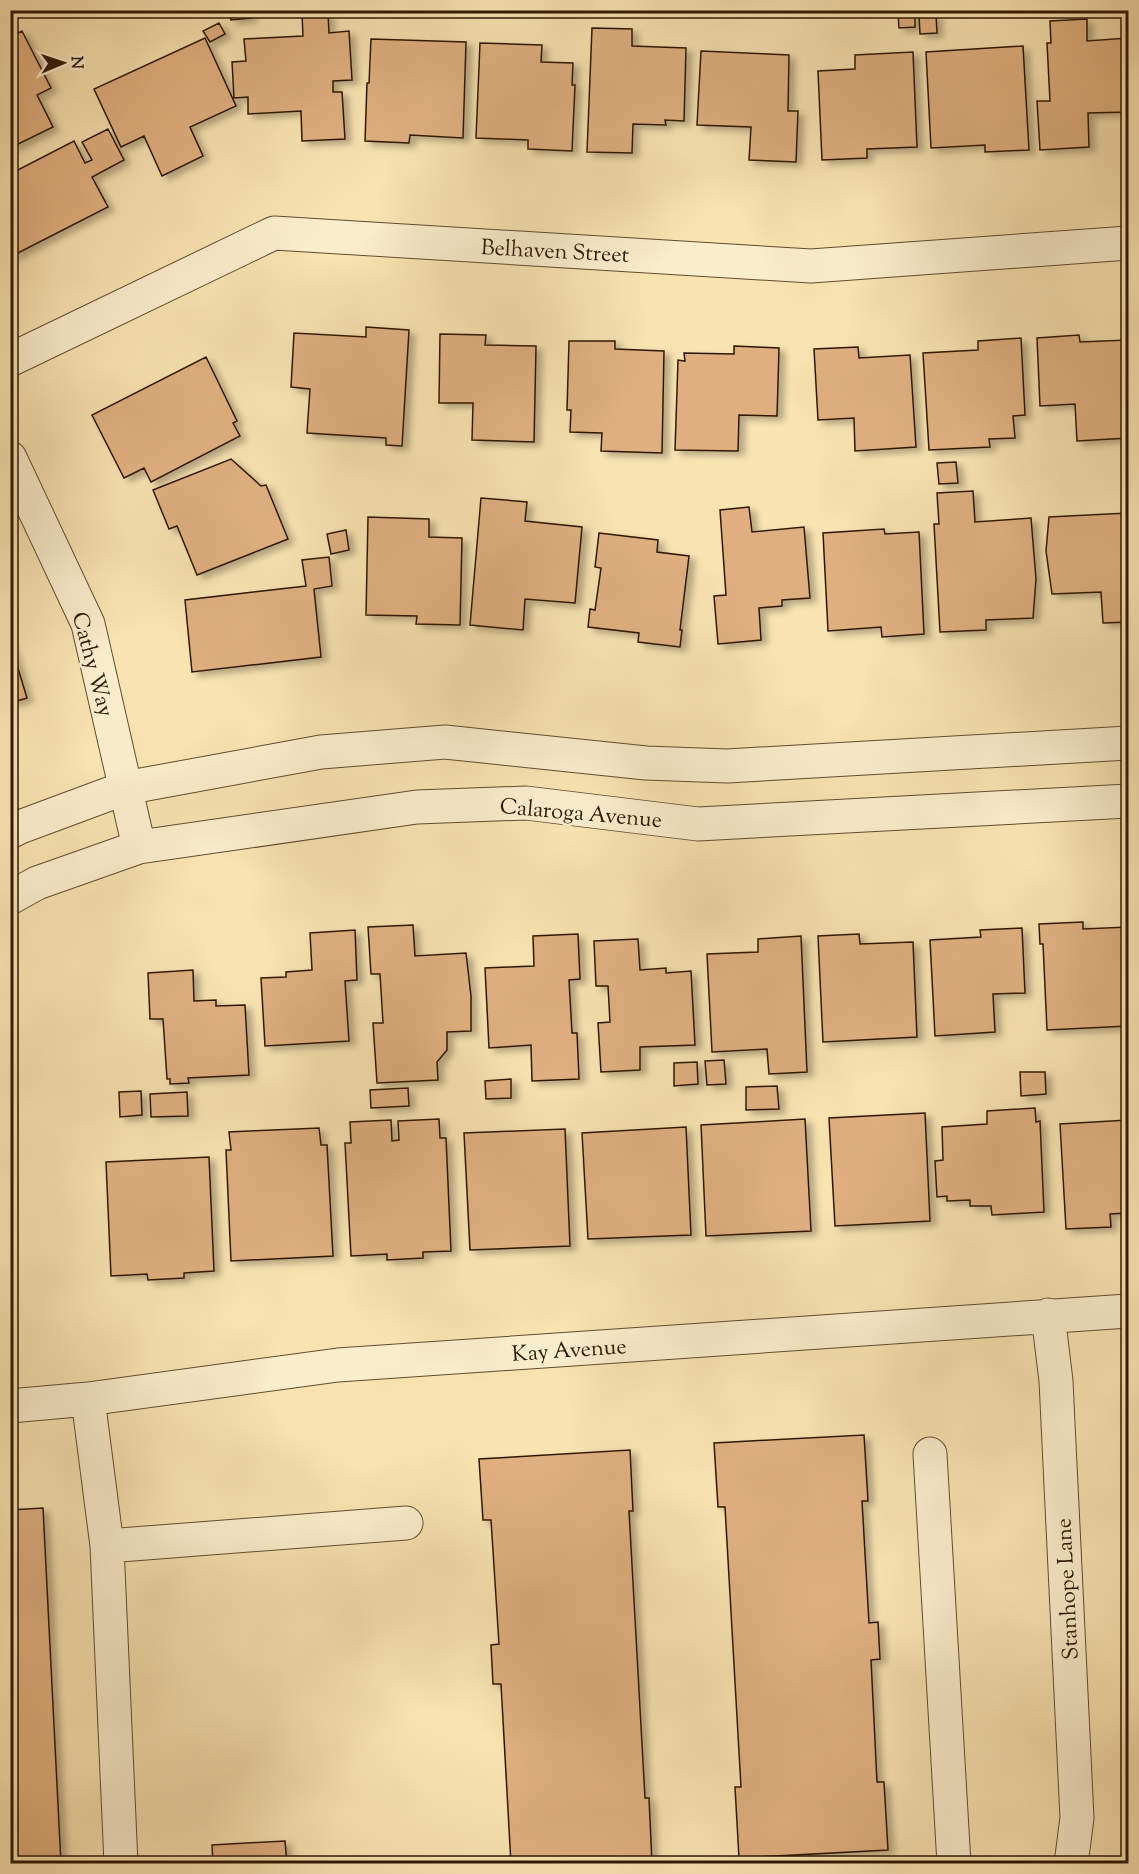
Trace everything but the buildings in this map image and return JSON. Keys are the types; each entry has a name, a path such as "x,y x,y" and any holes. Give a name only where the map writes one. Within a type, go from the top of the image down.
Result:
{"street":[{"name":"Belhaven Street","path":"10,360 274,233 811,266 1128,243"},
{"name":"Cathy Way","path":"10,458 88,624 139,847"},
{"path":"10,832 125,788 321,752 445,742 646,763 727,766 1128,743"},
{"name":"Calaroga Avenue","path":"10,898 37,883 139,847 417,807 526,803 698,824 1128,801"},
{"name":"Kay Avenue","path":"10,1406 88,1400 338,1365 1128,1311"},
{"name":"Stanhope Lane","path":"1048,1315 1056,1381 1077,1818 1071,1863"},
{"path":"88,1400 107,1546 121,1863"},
{"path":"930,1454 954,1863"},
{"path":"107,1546 406,1523"}]}
